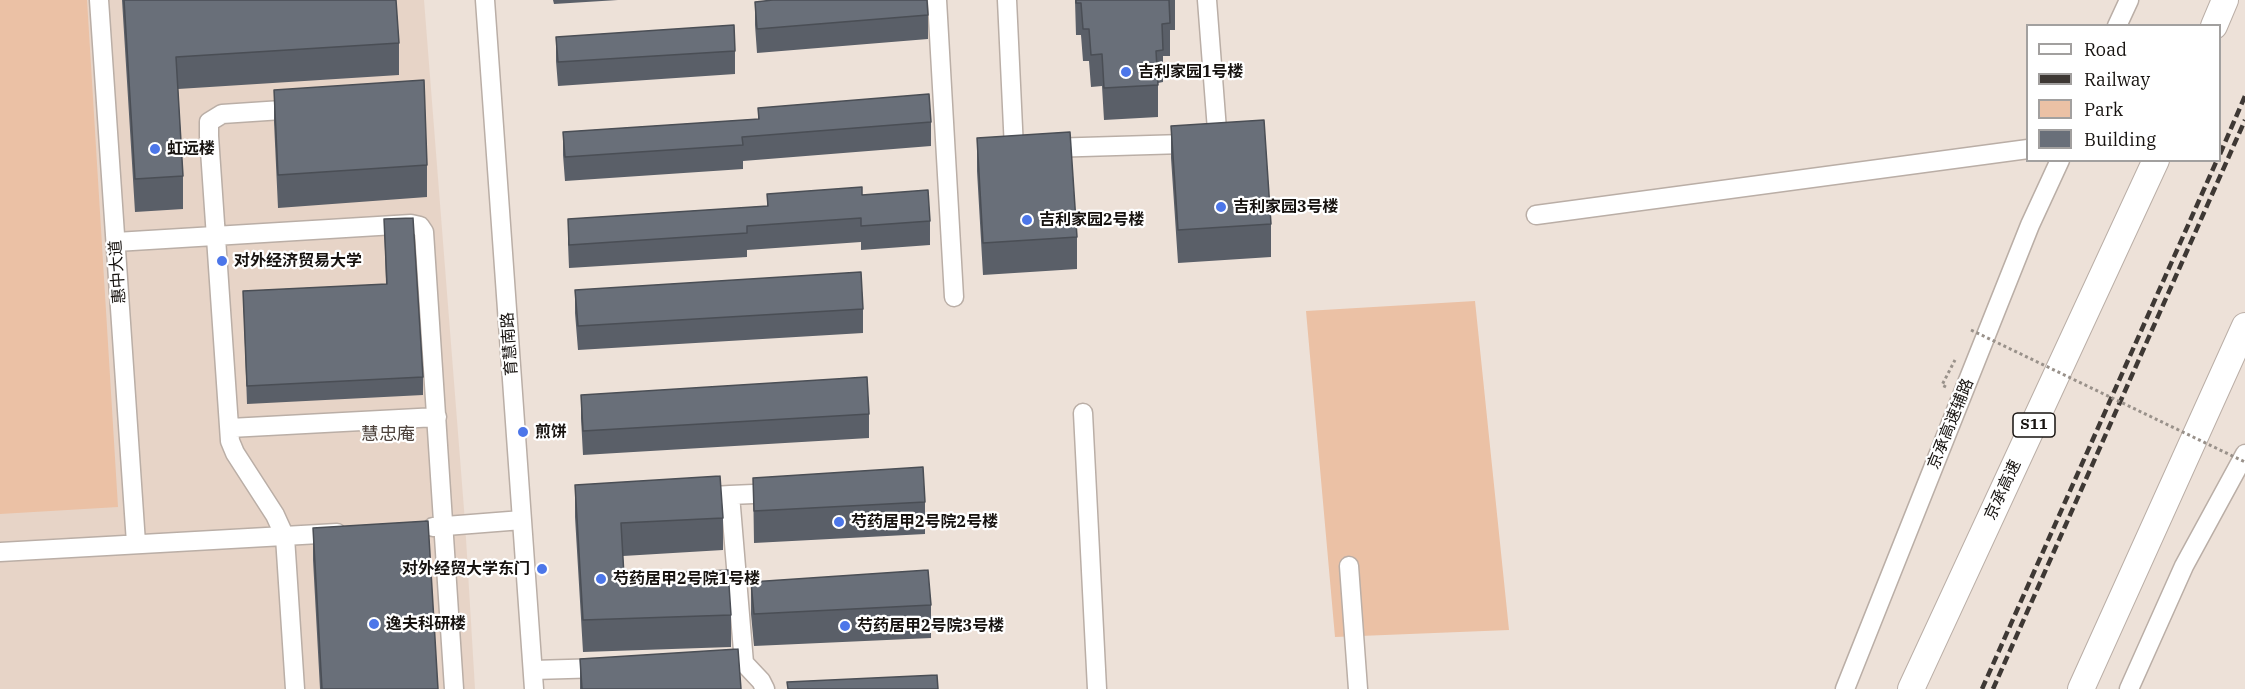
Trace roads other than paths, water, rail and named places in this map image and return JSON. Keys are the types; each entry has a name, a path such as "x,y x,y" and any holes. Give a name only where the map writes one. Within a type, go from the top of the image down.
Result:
{"highway":[{"path":"2215,24 2224,0"},
{"name":"京承高速","path":"1911,689 2155,162"},
{"path":"2080,689 2245,326"}],"street":[{"name":"惠中大道","path":"99,0 136,543"},
{"name":"育慧南路","path":"485,0 534,689"},
{"path":"937,0 954,297"},
{"path":"1007,0 1014,149 1218,143 1207,0"},
{"path":"2118,24 2129,0"},
{"path":"295,689 285,537 275,514 230,441 209,122 222,114 312,108"},
{"path":"1536,215 2026,150"},
{"name":"京承高速辅路","path":"1845,689 2030,225 2059,162"},
{"path":"116,242 411,224 420,226 424,232 454,689"},
{"path":"1083,413 1097,689"},
{"path":"230,428 437,417"},
{"path":"2129,689 2184,567 2245,454"},
{"path":"685,498 789,493"},
{"path":"730,495 745,594 744,663 761,681 765,689"},
{"path":"421,528 522,520"},
{"path":"0,552 353,532"},
{"path":"1349,566 1358,689"},
{"path":"697,665 744,663"},
{"path":"533,670 615,668"}],"railway":[{"path":"2221,152 2245,96"},
{"path":"1993,689 2245,120"},
{"path":"1982,689 2216,162"}],"place":[{"name":"吉利家园1号楼","path":"1126,72"},
{"name":"虹远楼","path":"155,149"},
{"name":"吉利家园3号楼","path":"1221,207"},
{"name":"吉利家园2号楼","path":"1027,220"},
{"name":"对外经济贸易大学","path":"222,261"},
{"name":"煎饼","path":"523,432"},
{"name":"芍药居甲2号院2号楼","path":"839,522"},
{"name":"对外经贸大学东门","path":"542,569"},
{"name":"芍药居甲2号院1号楼","path":"601,579"},
{"name":"逸夫科研楼","path":"374,624"},
{"name":"芍药居甲2号院3号楼","path":"845,626"}],"district":[{"name":"慧忠庵","path":"388,435"}]}
